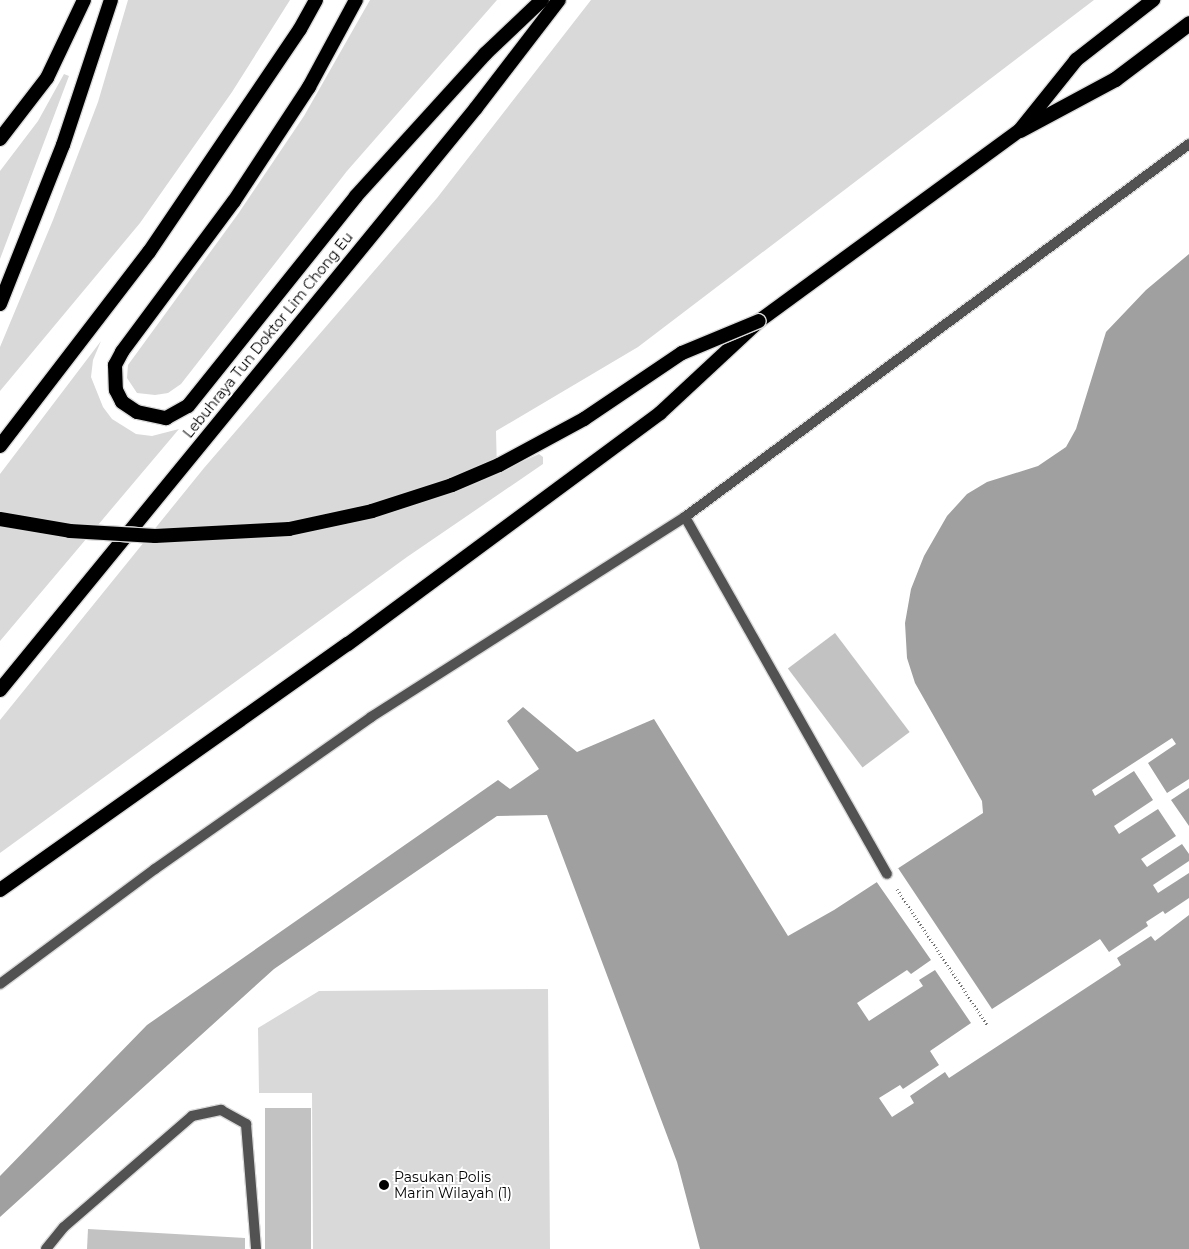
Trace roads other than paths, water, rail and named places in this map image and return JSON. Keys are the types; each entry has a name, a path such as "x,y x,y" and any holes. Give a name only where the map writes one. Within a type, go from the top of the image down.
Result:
{"highway":[{"path":"0,139 47,78 84,0"},
{"path":"0,304 62,145 111,0"},
{"path":"0,446 149,252 300,29 316,0"},
{"path":"356,0 309,87 234,201 122,352 115,366 114,380 122,402 137,412 166,418 188,406 356,196 485,54 542,0"},
{"name":"Lebuhraya Tun Doktor Lim Chong Eu","path":"0,690 470,116 559,0"},
{"path":"1020,130 1076,60 1153,0"},
{"path":"0,890 348,644 660,413 759,322 1020,130 1115,78 1189,23"},
{"path":"0,519 118,536 175,536 289,529 372,511 452,485 499,465 584,418 682,353 759,322"}],"street":[{"path":"0,984 155,868 371,717 685,517 1189,144"},
{"path":"685,517 887,874"},
{"path":"46,1249 64,1227 192,1116 221,1110 246,1124 256,1249"}],"place":[{"name":"Pasukan Polis Marin Wilayah (1)","path":"384,1185"}]}
